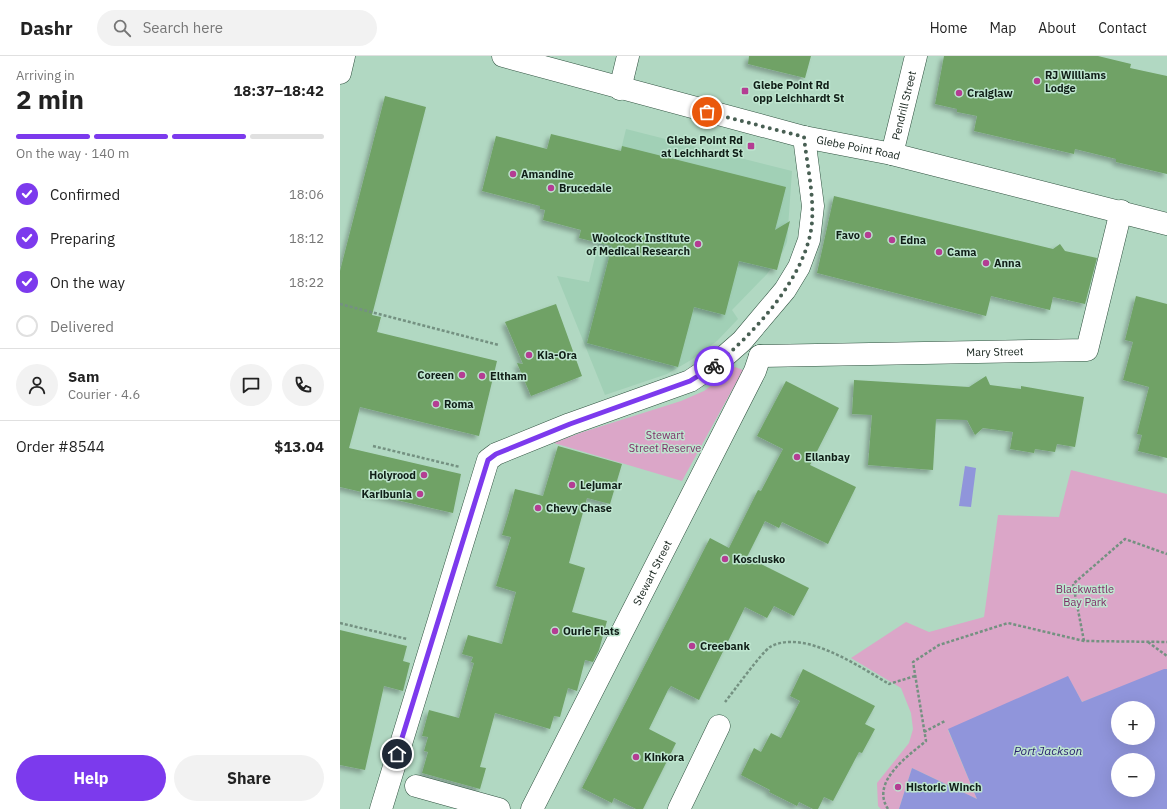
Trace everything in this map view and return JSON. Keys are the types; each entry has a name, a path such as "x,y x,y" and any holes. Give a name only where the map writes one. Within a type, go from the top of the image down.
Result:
{"street":[{"path":"340,73 344,56"},
{"name":"Glebe Point Road","path":"503,56 804,137 892,154 1121,211 1167,224"},
{"path":"620,88 628,56"},
{"name":"Pendrill Street","path":"892,154 916,56"},
{"path":"381,809 488,460 496,454 570,424 690,381 717,363 742,341 786,290 799,267 809,240 812,206 804,137"},
{"name":"Mary Street","path":"760,356 1087,350 1121,211"},
{"path":"742,341 760,356"},
{"name":"Stewart Street","path":"532,809 705,470 757,366 760,356"},
{"path":"679,809 719,726"},
{"path":"416,786 499,809"}],"path":[{"path":"340,304 499,344"},
{"path":"373,446 464,468"},
{"path":"1084,641 1073,584 1125,538 1167,554"},
{"path":"340,623 431,645"},
{"path":"888,809 883,790 892,770 926,741 913,662 938,645 1008,623 1084,641 1167,642"},
{"path":"719,726 710,720 769,648 786,641 801,642 836,655 889,684 915,676"},
{"path":"1148,642 1167,656"},
{"path":"924,732 945,721"}],"shaded area":[{"name":"Woolcock Institute of Medical Research","path":"626,129 792,171 787,242 783,251 767,274 732,310 738,319 717,341 691,360 667,374 605,395 557,276 589,282"}],"green space":[{"name":"Stewart Street Reserve","path":"735,367 743,370 682,481 554,443 580,433 681,401 704,391"},
{"name":"Blackwattle Bay Park","path":"1071,470 1167,494 1167,669 1082,702 1068,677 948,730 977,799 912,768 899,809 881,809 878,806 877,783 909,743 913,729 911,713 901,688 851,658 906,622 929,632 984,617 998,515 1059,517"}],"water":[{"path":"965,466 976,468 971,507 959,506"},
{"name":"Port Jackson","path":"1167,669 1167,809 899,809 912,768 977,799 948,729 1068,676 1082,702"}],"building":[{"path":"749,56 811,56 805,78 748,64"},
{"path":"944,56 1098,56 1131,64 1130,68 1167,76 1167,174 1116,162 1116,159 1075,149 1074,154 974,131 977,116 957,112 957,109 935,104"},
{"path":"385,96 426,107 372,315 381,317 377,332 497,361 479,436 360,407 349,448 461,474 453,513 340,487 340,271"},
{"name":"Woolcock Institute of Medical Research","path":"551,134 621,151 622,146 786,187 775,230 790,221 777,270 739,261 725,315 694,307 678,367 587,343 612,246 579,238 581,230 543,220 545,210 540,209 540,206 482,191 496,136 547,149"},
{"path":"834,196 1053,249 1060,244 1065,251 1097,258 1085,304 1053,297 1050,310 991,296 986,316 817,273"},
{"path":"1136,296 1167,304 1167,458 1138,451 1142,435 1137,434 1149,387 1123,380 1133,342 1125,340"},
{"path":"556,304 582,376 531,396 517,363 523,364 505,322"},
{"path":"986,376 990,385 1021,389 1021,386 1084,397 1075,447 1057,444 1055,452 1035,449 1034,453 1010,449 1013,432 983,428 975,435 967,420 936,419 933,470 868,465 872,415 852,414 854,380 969,387"},
{"path":"786,381 839,408 810,465 856,487 828,544 782,522 779,528 765,521 747,557 809,588 794,616 774,606 767,618 745,607 699,700 671,686 668,690 649,729 676,743 643,809 636,809 614,798 612,803 582,788 710,538 729,548 758,490 761,491 783,449 757,436"},
{"path":"558,446 622,464 610,504 587,498 569,563 585,568 572,612 607,621 599,650 593,662 585,660 577,691 568,688 560,717 554,716 550,729 495,713 480,767 486,768 480,789 422,773 428,752 424,751 428,737 422,736 429,710 459,718 474,663 471,662 473,657 462,654 468,635 502,644 516,592 496,586 511,537 502,535 515,489 543,496"},
{"path":"340,630 407,646 403,661 410,663 403,691 384,686 365,770 340,765"},
{"path":"803,669 875,706 865,724 875,729 862,753 859,752 833,801 824,797 818,809 813,809 799,802 797,806 769,792 770,790 741,775 754,748 761,752 771,733 781,738 800,701 790,696"}],"way so far":[{"path":"707,112 804,137 812,206 812,222 809,240 799,267 786,290 742,341 714,366"}],"place":[{"name":"RJ Williams Lodge","path":"1037,81"},
{"name":"Glebe Point Rd opp Leichhardt St","path":"745,91"},
{"name":"Craiglaw","path":"959,93"},
{"name":"Glebe Point Rd at Leichhardt St","path":"751,146"},
{"name":"Amandine","path":"513,174"},
{"name":"Brucedale","path":"551,188"},
{"name":"Favo","path":"868,235"},
{"name":"Edna","path":"892,240"},
{"name":"Woolcock Institute of Medical Research","path":"698,244"},
{"name":"Cama","path":"939,252"},
{"name":"Anna","path":"986,263"},
{"name":"Kia-Ora","path":"529,355"},
{"name":"Coreen","path":"462,375"},
{"name":"Eltham","path":"482,376"},
{"name":"Roma","path":"436,404"},
{"name":"Ellanbay","path":"797,457"},
{"name":"Holyrood","path":"424,475"},
{"name":"Lejumar","path":"572,485"},
{"name":"Karibunia","path":"420,494"},
{"name":"Chevy Chase","path":"538,508"},
{"name":"Kosciusko","path":"725,559"},
{"name":"Ourie Flats","path":"555,631"},
{"name":"Creebank","path":"692,646"},
{"name":"Kinkora","path":"636,757"},
{"name":"Historic Winch","path":"898,787"}],"route":[{"path":"397,754 488,460 496,454 570,424 664,392 690,381 714,366"}]}
